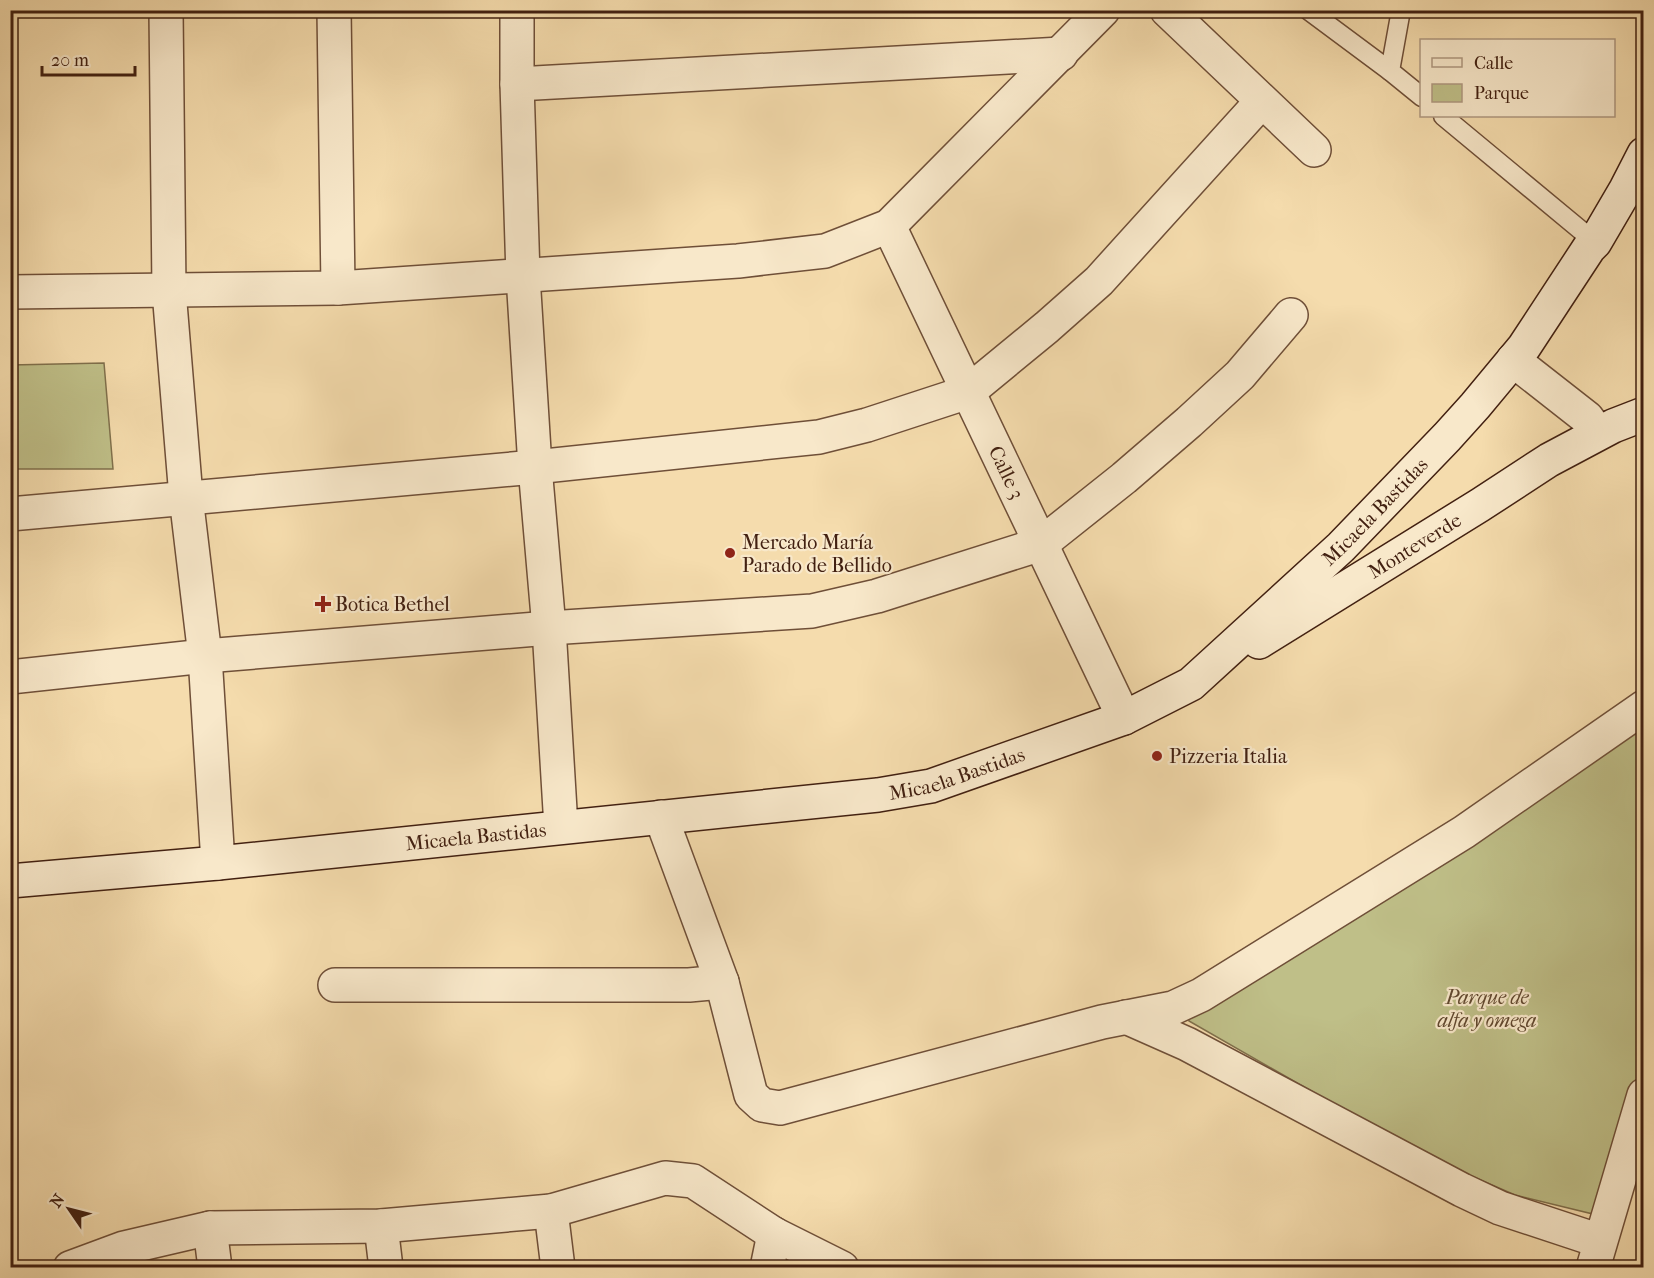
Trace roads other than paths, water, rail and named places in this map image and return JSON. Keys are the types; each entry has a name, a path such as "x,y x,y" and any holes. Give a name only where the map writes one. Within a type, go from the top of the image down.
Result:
{"street":[{"path":"166,10 169,291 186,497 205,656 218,863"},
{"path":"334,10 338,288"},
{"path":"517,10 523,276 561,827"},
{"path":"10,292 338,288 738,261 825,251 889,226 1102,10"},
{"path":"1167,10 1314,150"},
{"path":"517,84 1061,54"},
{"path":"10,514 536,467 819,437 867,425 968,392 1047,327 1099,280 1262,101"},
{"name":"Micaela Bastidas","path":"10,881 218,863 878,795 931,786 1124,718 1191,684 1341,547 1447,437 1534,334 1595,242 1644,154"},
{"name":"Calle 3","path":"889,226 1124,718"},
{"path":"10,677 205,656 549,628 812,611 877,596 1041,544 1124,478 1189,422 1240,375 1291,315"},
{"path":"1513,360 1587,418 1598,433"},
{"name":"Monteverde","path":"1191,684 1549,460 1598,433 1644,414"},
{"path":"661,817 722,982 751,1095 762,1105 780,1108 1102,1022 1173,1008 1211,989 1464,832 1644,707"},
{"path":"335,984 689,985 722,982"},
{"path":"1126,1017 1187,1044 1451,1184 1490,1203 1537,1221 1596,1254 1644,1095"},
{"path":"70,1268 125,1258 210,1228 381,1226 552,1211 665,1178 693,1181 774,1234 842,1268"},
{"path":"552,1211 558,1268"},
{"path":"381,1226 386,1268"},
{"path":"210,1228 214,1268"},
{"path":"767,1268 774,1234"}],"lane":[{"path":"1308,10 1420,95"},
{"path":"1390,71 1401,10"},
{"path":"1444,117 1595,242"}],"place":[{"name":"Mercado María Parado de Bellido","path":"730,553"},
{"name":"Botica Bethel","path":"323,604"},
{"name":"Pizzeria Italia","path":"1157,756"}],"park label":[{"name":"Parque de alfa y omega","path":"1487,1008"}]}
